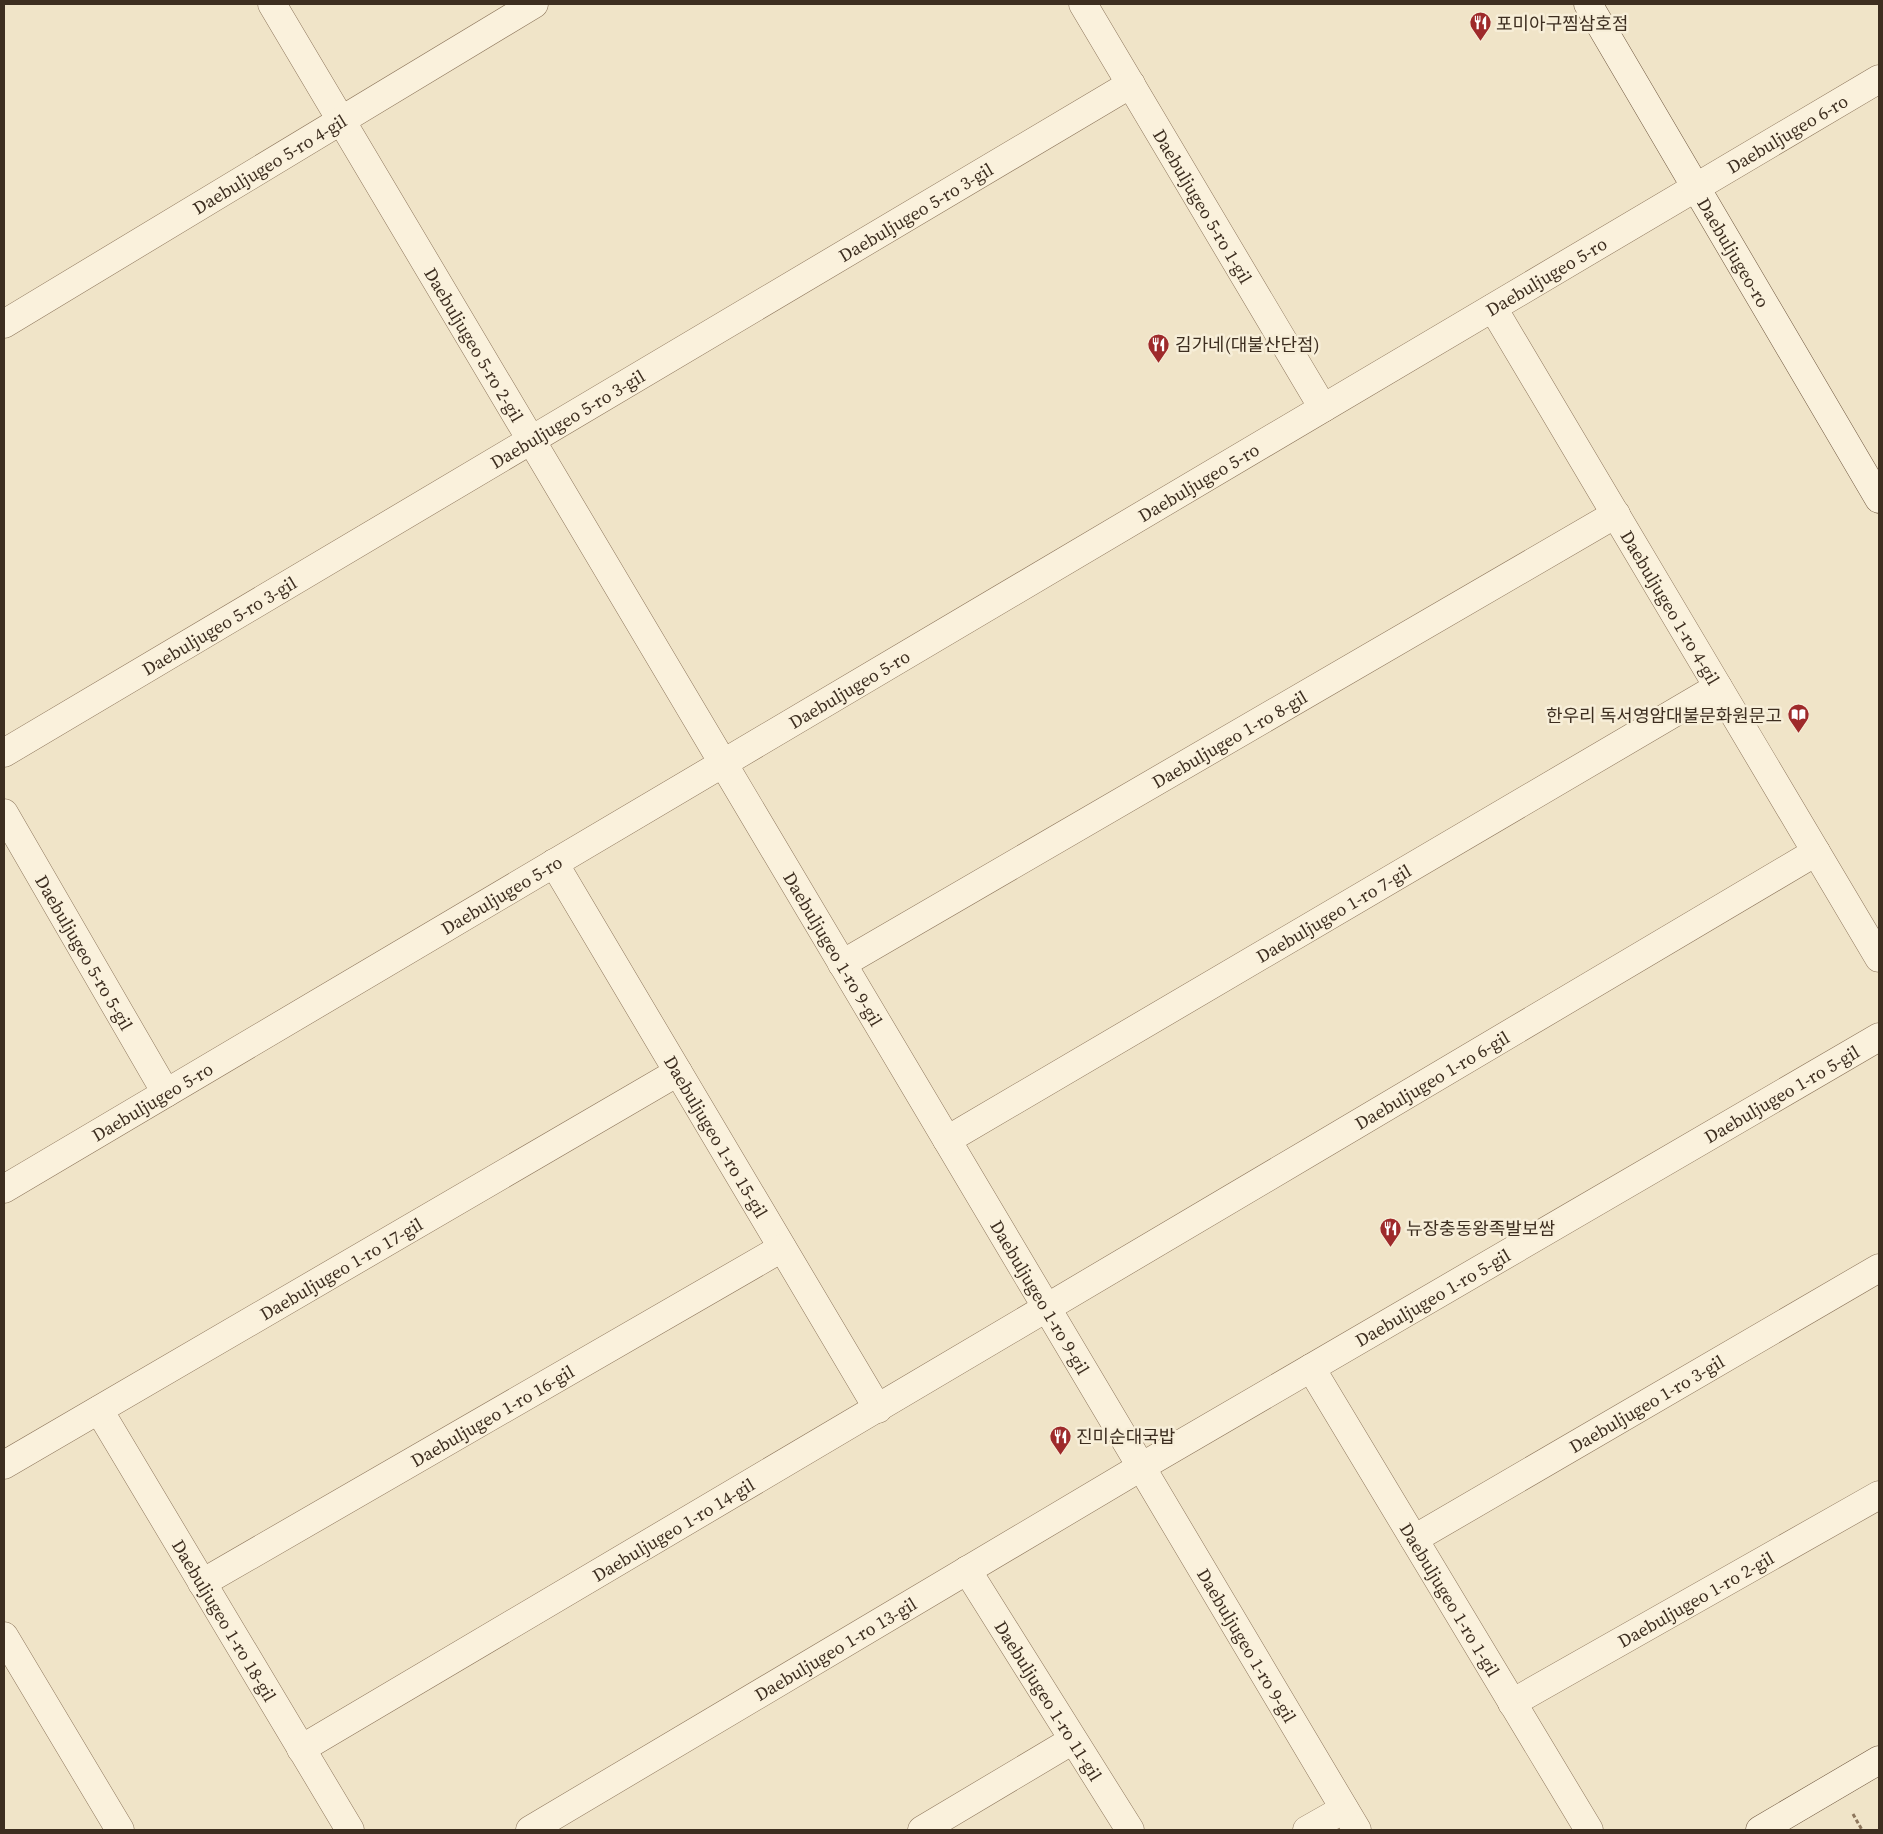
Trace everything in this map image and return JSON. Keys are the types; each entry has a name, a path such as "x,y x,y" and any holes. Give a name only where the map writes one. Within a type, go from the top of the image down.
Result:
{"street":[{"name":"Daebuljugeo 5-ro 2-gil","path":"272,4 723,763"},
{"name":"Daebuljugeo 5-ro 4-gil","path":"4,324 534,4"},
{"name":"Daebuljugeo 5-ro 1-gil","path":"1083,4 1323,408"},
{"name":"Daebuljugeo-ro","path":"1588,4 1879,499"},
{"name":"Daebuljugeo 6-ro","path":"1696,187 1879,79"},
{"name":"Daebuljugeo 5-ro 3-gil","path":"4,754 1131,84"},
{"name":"Daebuljugeo 5-ro","path":"4,1189 1696,187"},
{"name":"Daebuljugeo 1-ro 4-gil","path":"1493,308 1879,958"},
{"name":"Daebuljugeo 1-ro 8-gil","path":"842,964 1616,514"},
{"name":"Daebuljugeo 1-ro 7-gil","path":"946,1140 1718,687"},
{"name":"Daebuljugeo 1-ro 9-gil","path":"723,763 1350,1820"},
{"name":"Daebuljugeo 5-ro 5-gil","path":"4,813 166,1093"},
{"name":"Daebuljugeo 1-ro 6-gil","path":"1046,1308 1816,852"},
{"name":"Daebuljugeo 1-ro 15-gil","path":"554,863 878,1409"},
{"name":"Daebuljugeo 1-ro 5-gil","path":"1141,1467 1879,1037"},
{"name":"Daebuljugeo 1-ro 17-gil","path":"4,1465 678,1072"},
{"name":"Daebuljugeo 1-ro 16-gil","path":"202,1583 782,1248"},
{"name":"Daebuljugeo 1-ro 3-gil","path":"1414,1538 1879,1268"},
{"name":"Daebuljugeo 1-ro 14-gil","path":"301,1749 1046,1308"},
{"name":"Daebuljugeo 1-ro 1-gil","path":"1311,1368 1589,1830"},
{"name":"Daebuljugeo 1-ro 18-gil","path":"99,1410 350,1830"},
{"name":"Daebuljugeo 1-ro 13-gil","path":"530,1830 1141,1467"},
{"name":"Daebuljugeo 1-ro 2-gil","path":"1512,1703 1879,1495"},
{"name":"Daebuljugeo 1-ro 11-gil","path":"967,1570 1130,1830"},
{"path":"4,1636 120,1830"},
{"path":"922,1830 1074,1740"},
{"path":"1760,1830 1879,1760"},
{"path":"1307,1830 1350,1820"}],"place":[{"name":"포미아구찜삼호점","path":"1480,42"},
{"name":"김가네(대불산단점)","path":"1159,363"},
{"name":"한우리 독서영암대불문화원문고","path":"1798,734"},
{"name":"뉴장충동왕족발보쌈","path":"1390,1247"},
{"name":"진미순대국밥","path":"1060,1455"}]}
